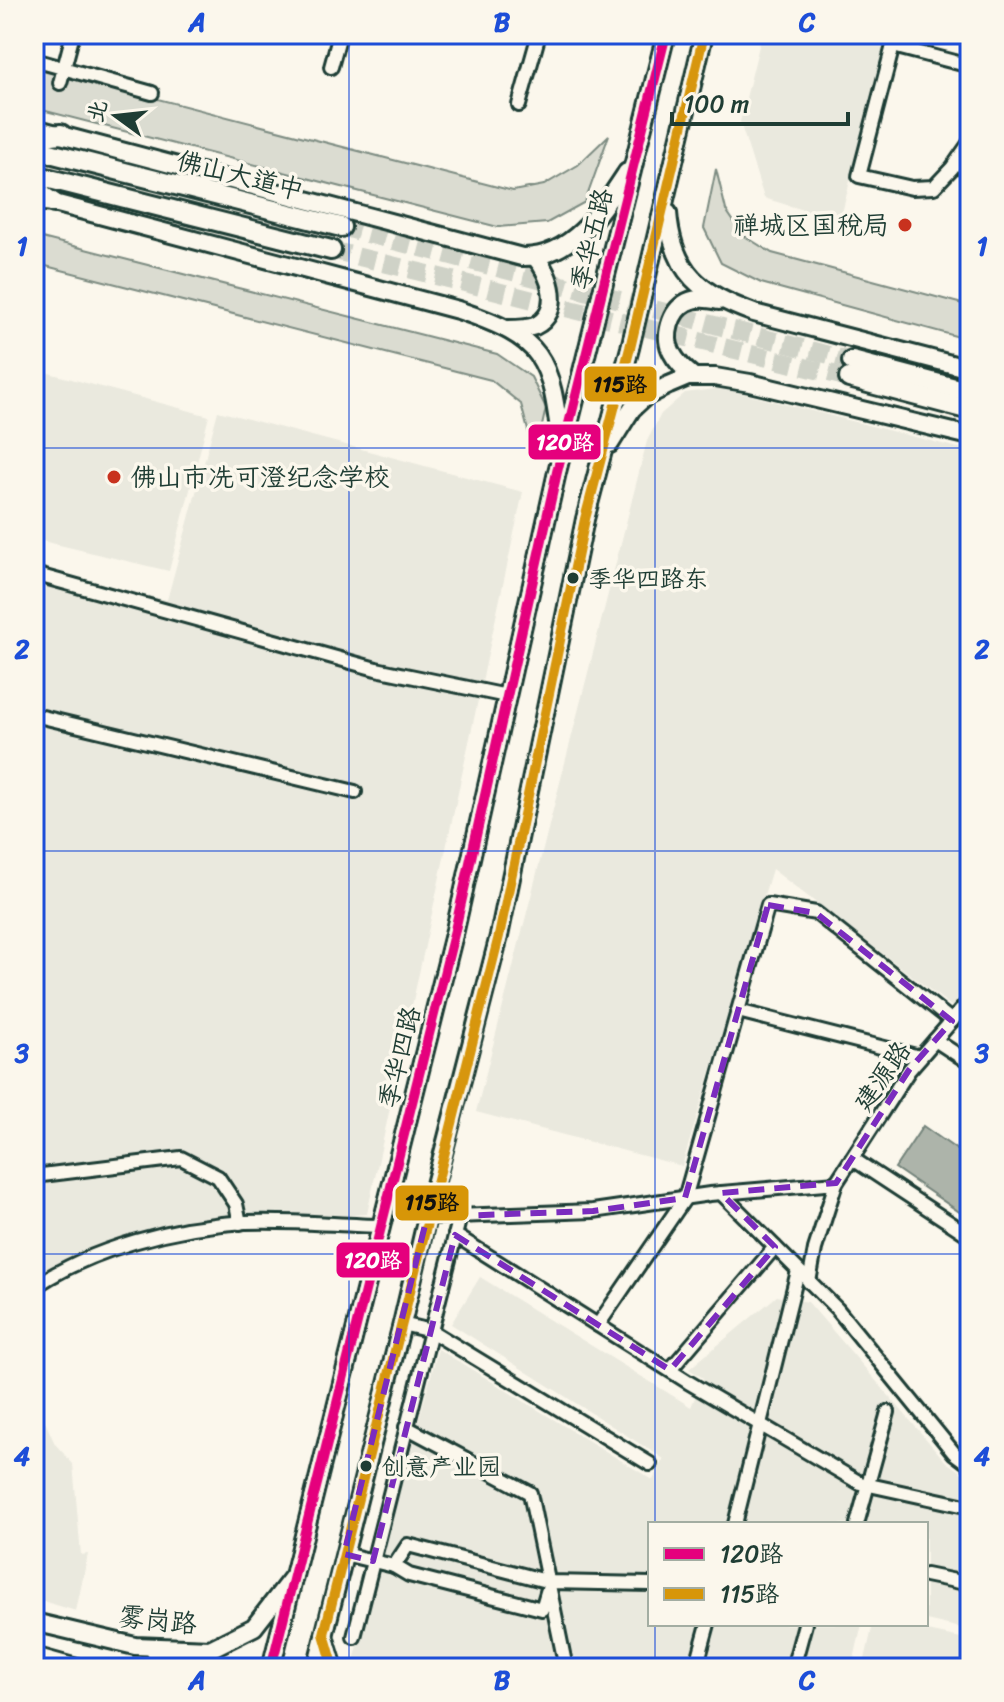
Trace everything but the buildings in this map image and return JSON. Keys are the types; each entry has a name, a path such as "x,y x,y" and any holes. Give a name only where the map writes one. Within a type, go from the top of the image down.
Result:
{"highway":[{"path":"34,137 61,134"},
{"name":"佛山大道中","path":"34,149 341,227"},
{"name":"佛山大道中","path":"34,175 331,250"},
{"path":"34,190 54,203"},
{"path":"970,392 850,370 970,410"}],"main road":[{"name":"季华五路","path":"562,455 666,34"},
{"path":"316,1668 499,936 582,534 667,196 704,34"},
{"path":"34,128 522,257 537,257 576,237 596,217 635,159"},
{"path":"667,196 673,249 701,288 725,302 754,313 970,369"},
{"path":"34,201 54,203 458,310 509,329 539,355 549,374 562,455"},
{"path":"509,329 535,326 548,313 552,289 549,276 537,257"},
{"path":"694,377 670,351 667,339 669,324 686,302 701,298 725,302"},
{"path":"601,459 632,409 645,397 688,377 715,377 750,383 970,436"},
{"name":"季华四路","path":"271,1668 455,930 562,455"},
{"name":"雾岗路","path":"34,1622 141,1646 210,1649 254,1627 295,1574"},
{"path":"324,1634 334,1668"},
{"path":"141,1646 189,1668"},
{"path":"34,1656 77,1668"}],"street":[{"path":"60,83 73,34"},
{"path":"331,67 340,34"},
{"path":"519,105 539,34"},
{"path":"970,66 894,40 859,176 912,188 934,187 970,142"},
{"path":"34,60 152,93"},
{"path":"34,574 376,669 507,696"},
{"path":"34,715 355,792"},
{"path":"598,1325 685,1198 768,905 816,913 952,1021"},
{"name":"建源路","path":"809,1282 815,1249 836,1183 909,1070 970,1000"},
{"path":"738,1011 920,1057"},
{"path":"935,1040 970,1063"},
{"path":"34,1176 181,1158 218,1177 236,1204 240,1223"},
{"path":"853,1159 969,1234"},
{"path":"427,1217 593,1211 721,1193 836,1183"},
{"path":"721,1193 837,1309 954,1453 970,1465"},
{"path":"354,1637 460,1216"},
{"path":"34,1287 88,1257 169,1233 240,1223 382,1226"},
{"path":"455,1235 670,1370 860,1483 970,1507"},
{"path":"670,1370 775,1247"},
{"path":"736,1522 798,1271"},
{"path":"402,1324 431,1331 650,1464"},
{"path":"858,1522 888,1412"},
{"path":"406,1427 530,1493 566,1668"},
{"path":"394,1566 408,1545 550,1582 648,1584"},
{"path":"344,1554 394,1566 409,1575 542,1609 550,1582"},
{"path":"928,1575 970,1584"},
{"path":"696,1668 707,1626"},
{"path":"793,1668 804,1626"}],"highlighted area":[{"path":"768,905 816,913 952,1021 909,1070 836,1183 721,1193 775,1247 670,1370 455,1235 373,1561 344,1554 427,1217 593,1211 685,1198"}],"shaded area":[{"path":"762,34 887,34 840,221 764,198 740,122"},
{"path":"34,67 513,191 544,185 578,165 609,135 585,202 547,223 498,227 34,108"},
{"path":"716,169 726,210 743,235 772,253 970,306 970,340 761,283 721,263 704,228"},
{"path":"34,236 497,354 531,377 546,408 535,457 521,404 491,380 34,263"},
{"name":"佛山市冼可澄纪念学校","path":"34,369 209,416 169,571 34,539"},
{"path":"721,388 970,451 970,990 955,1009 772,869 682,1166 476,1112 647,441 661,414 685,393"},
{"path":"218,411 523,492 367,1214 240,1223 97,1250 34,1292 34,570 167,600"},
{"path":"923,1126 970,1159 970,1199 961,1213 895,1168"},
{"path":"480,1277 691,1407 703,1378 689,1369 777,1296 808,1302 946,1462 970,1478 970,1630 928,1620 928,1522 648,1522 648,1626 862,1626 852,1668 352,1668 438,1349 653,1480 664,1459 451,1324"},
{"path":"43,1417 55,1444 73,1464 81,1555 88,1554 76,1611 36,1599 34,1602 34,1418"},
{"path":"873,1626 904,1626 970,1640 970,1668 863,1668"}],"tunnel":[{"path":"341,227 852,361"},
{"path":"331,250 849,378"}],"transit line":[{"name":"120路","path":"271,1668 455,930 557,472 666,34"},
{"name":"115路","path":"334,1668 324,1634 499,936 585,519 630,348 704,34"}],"place":[{"name":"禅城区国税局","path":"905,225"},
{"name":"佛山市冼可澄纪念学校","path":"114,477"},
{"name":"季华四路东","path":"573,578"},
{"name":"创意产业园","path":"366,1466"}]}
